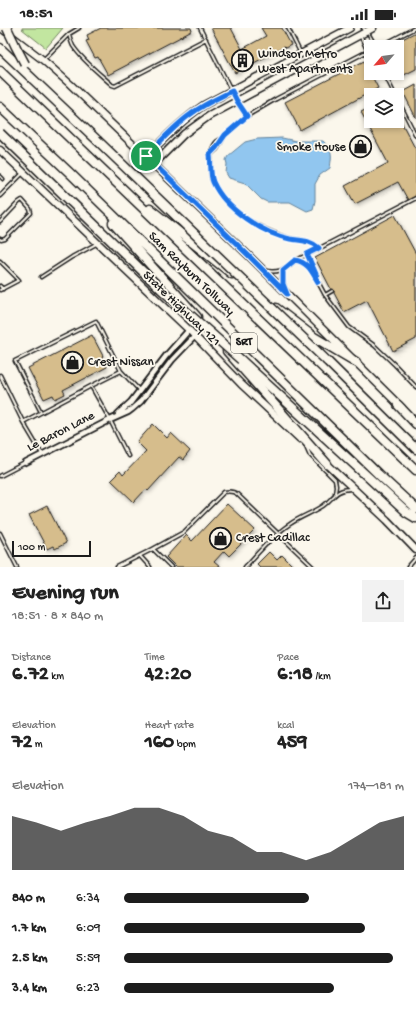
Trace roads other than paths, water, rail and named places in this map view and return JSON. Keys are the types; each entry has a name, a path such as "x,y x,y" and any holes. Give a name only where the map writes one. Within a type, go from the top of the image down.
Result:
{"highway":[{"path":"7,28 25,64 51,96"},
{"path":"0,48 327,361 416,449"},
{"name":"Sam Rayburn Tollway","path":"0,71 416,470"},
{"name":"Sam Rayburn Tollway","path":"0,107 416,509"},
{"path":"0,133 161,289 276,391 406,512 416,518"},
{"path":"72,175 327,464"},
{"path":"109,176 314,337 356,362"},
{"path":"398,405 416,423"}],"main road":[{"path":"1,28 43,60 146,156 398,405"},
{"path":"146,156 177,125 204,105 350,28"},
{"path":"154,164 184,134 209,116 360,35 368,29"},
{"path":"232,91 237,101"},
{"name":"State Highway 121","path":"0,150 189,330 241,384 387,520 416,550"}],"street":[{"name":"Le Baron Lane","path":"110,420 126,407 166,356 189,330"},
{"name":"Le Baron Lane","path":"26,463 128,412 137,405 172,360 195,336"}],"lane":[{"path":"43,60 68,34 79,28"},
{"path":"200,28 232,91"},
{"path":"288,28 301,54"},
{"path":"392,40 414,28"},
{"path":"368,29 373,40"},
{"path":"68,34 75,48 88,63 115,86 206,39"},
{"path":"360,35 364,43"},
{"path":"319,248 315,244 304,240 290,239 260,227 239,214 222,196 212,181 210,154 225,135 247,116 364,53"},
{"path":"237,101 247,116"},
{"path":"404,112 416,136"},
{"path":"0,196 24,172"},
{"path":"0,176 4,179"},
{"path":"264,271 278,272 283,270 295,260 416,198"},
{"path":"0,222 22,200 30,209 31,213 5,239 0,239"},
{"path":"41,277 97,243"},
{"path":"307,254 318,282"},
{"path":"295,260 305,264 311,269 325,295 349,327 375,346 416,387"},
{"path":"0,261 19,280 0,290"},
{"path":"283,270 283,284 287,294"},
{"path":"0,286 3,289"},
{"path":"325,295 332,291"},
{"path":"41,412 16,361 96,321 122,371 139,391"},
{"path":"23,422 122,371"},
{"path":"0,375 23,422 42,454"},
{"path":"91,386 128,456"},
{"path":"245,567 278,533 290,523 324,506 335,493 335,480 310,455 305,443"},
{"name":"Le Baron Lane","path":"0,476 26,463"},
{"path":"335,493 348,489 354,489"},
{"path":"117,567 184,532 224,492 229,491 235,492 313,567"},
{"path":"0,533 17,567"},
{"path":"153,549 171,567"},
{"path":"140,556 150,567"},
{"path":"408,567 416,558"}],"water":[{"path":"282,138 296,141 323,141 329,147 331,156 330,168 320,175 315,184 315,201 313,209 307,211 290,202 267,202 261,199 245,183 229,178 226,173 226,160 228,156 245,142 257,139"}],"place":[{"name":"Windsor Metro West Apartments","path":"243,61"},
{"name":"Smoke House","path":"361,147"},
{"name":"Crest Nissan","path":"72,362"},
{"name":"Crest Cadillac","path":"221,538"}]}
